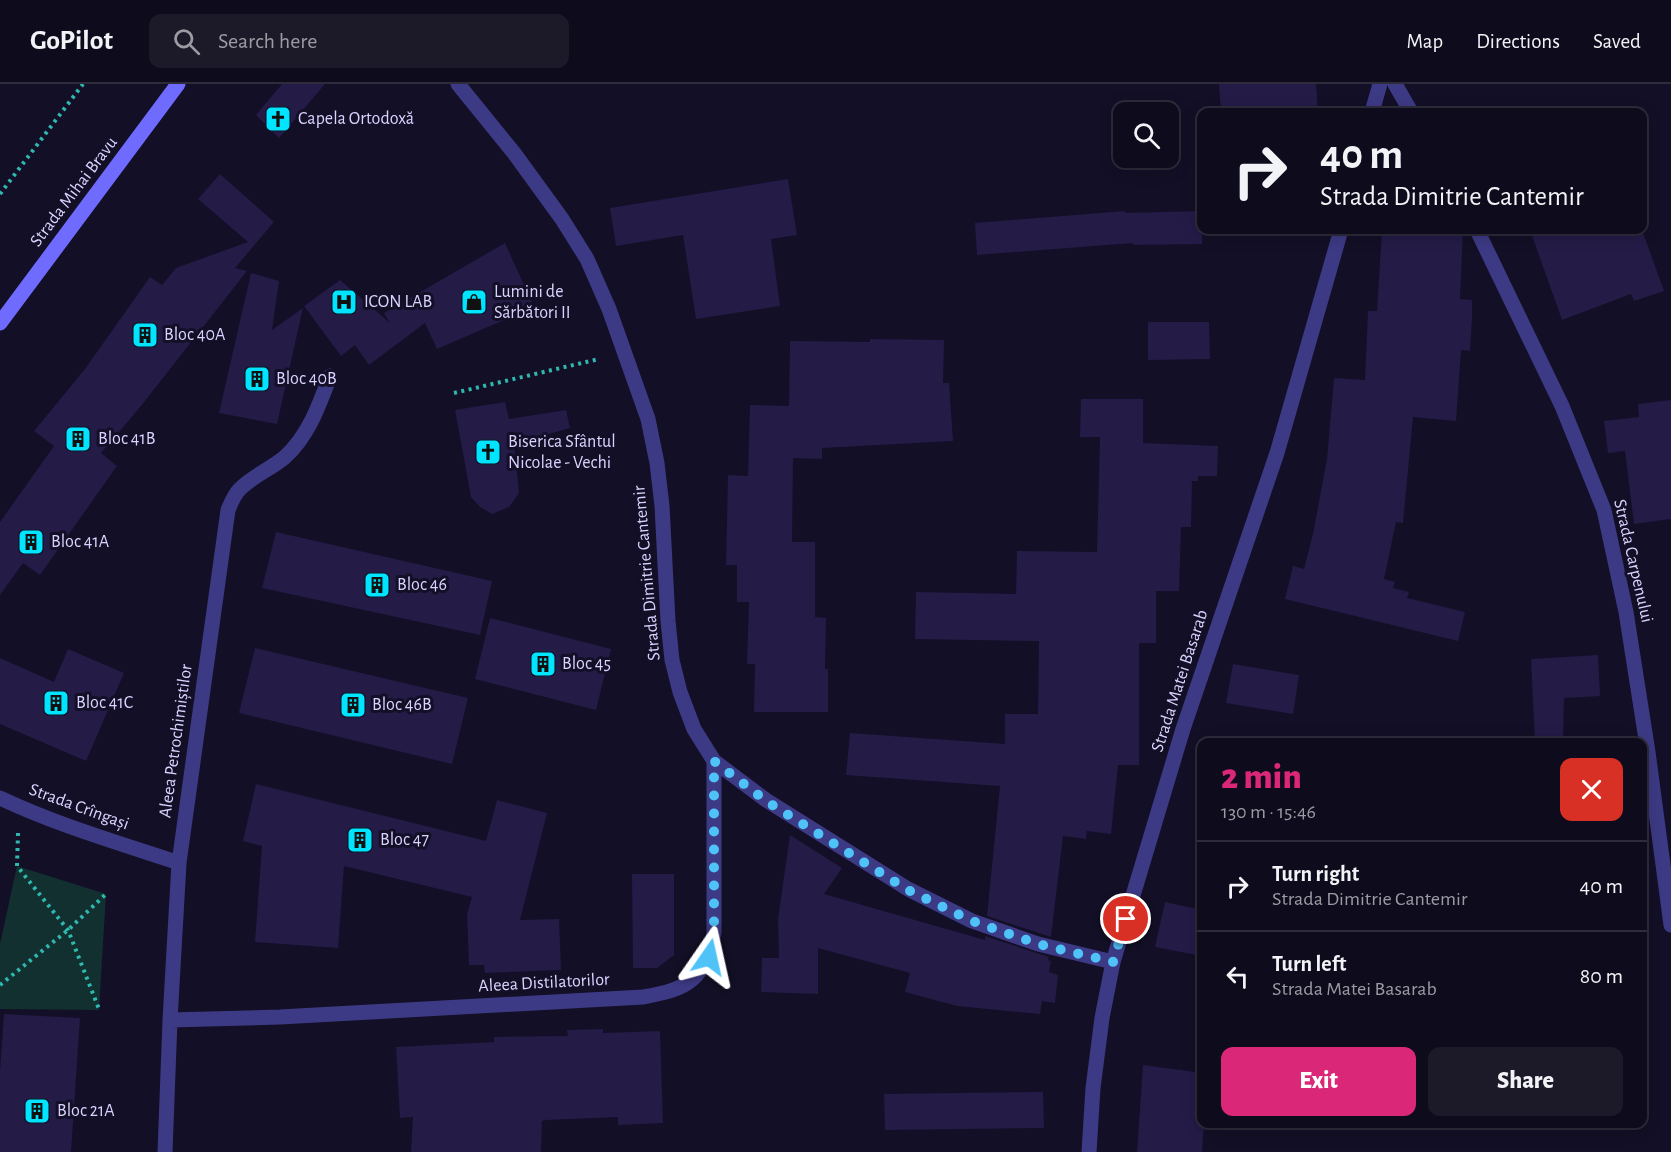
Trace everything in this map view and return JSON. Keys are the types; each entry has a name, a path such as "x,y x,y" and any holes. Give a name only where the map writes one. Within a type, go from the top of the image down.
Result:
{"main road":[{"name":"Strada Mihai Bravu","path":"0,323 178,84"}],"street":[{"name":"Strada Dimitrie Cantemir","path":"458,84 514,153 562,219 587,259 625,351 648,419 657,463 672,660 680,692 694,729 714,761 766,801 908,890 972,921 1038,944 1113,962"},
{"path":"1373,108 1380,84"},
{"path":"1395,84 1410,108"},
{"name":"Strada Matei Basarab","path":"1089,1152 1093,1088 1102,1018 1113,962 1183,729 1277,453 1340,234"},
{"name":"Strada Carpenului","path":"1479,234 1562,406 1604,510 1626,612 1646,738"},
{"name":"Aleea Petrochimiștilor","path":"165,1152 179,863 228,510 238,491 286,456 302,438 315,415 330,376"},
{"name":"Strada Carpenului","path":"1647,746 1671,925"},
{"name":"Aleea Distilatorilor","path":"170,1020 280,1017 642,997 670,993 694,979 709,957 714,933 714,761"},
{"name":"Strada Crîngași","path":"0,798 179,863"}],"path":[{"path":"0,194 83,84"},
{"path":"454,393 625,351"},
{"path":"20,807 17,866 68,930 99,1009"},
{"path":"0,985 68,930 106,894"}],"green space":[{"path":"17,866 106,894 99,1010 0,1009 0,944"}],"building":[{"path":"282,84 325,84 279,138 256,115"},
{"path":"1219,84 1316,84 1318,108 1221,108"},
{"path":"220,174 274,222 235,268 247,271 101,453 117,466 40,575 23,563 0,595 0,522 54,446 34,431 85,369 150,277 162,285 176,268 248,242 198,199"},
{"path":"788,179 797,235 771,239 780,306 696,319 683,235 616,246 610,208"},
{"path":"1125,211 1125,213 1197,211 1197,234 1202,234 1202,244 1133,245 1133,243 977,255 975,223"},
{"path":"1382,234 1463,234 1460,299 1472,300 1472,318 1470,351 1461,350 1456,421 1413,417 1403,523 1396,522 1384,579 1395,582 1393,588 1409,592 1407,598 1465,612 1458,641 1285,599 1293,566 1304,569 1313,534 1327,459 1334,378 1365,380 1368,311 1377,311"},
{"path":"1531,234 1643,234 1664,291 1634,301 1631,294 1562,320"},
{"path":"505,243 534,307 437,349 425,323 369,365 355,345 341,356 304,306 340,280 390,323 384,313"},
{"name":"Bloc 40B","path":"251,273 279,281 272,330 303,308 277,424 219,413"},
{"path":"1148,322 1209,322 1210,359 1148,360"},
{"path":"870,339 944,340 943,383 949,383 953,441 822,448 822,459 793,458 792,542 815,542 815,617 826,618 825,669 828,669 828,712 754,712 755,664 747,664 749,602 737,602 737,565 726,565 728,475 748,476 750,405 789,406 790,341 870,342"},
{"path":"1081,399 1143,399 1143,443 1218,446 1217,476 1198,476 1198,481 1192,481 1191,527 1181,527 1179,591 1156,591 1156,643 1139,643 1139,765 1118,765 1111,834 1087,831 1086,839 1063,836 1051,937 987,916 1000,786 846,775 850,733 1005,744 1005,714 1038,714 1039,641 915,639 916,592 1016,594 1017,551 1097,552 1100,437 1080,437"},
{"path":"1671,400 1671,519 1634,524 1625,451 1608,453 1604,421 1639,417 1638,404"},
{"name":"Biserica Sfântul Nicolae - Vechi","path":"505,402 509,419 566,410 570,428 514,444 519,493 509,507 492,514 480,507 471,497 455,410"},
{"name":"Bloc 46","path":"276,532 492,581 480,635 262,588"},
{"name":"Bloc 45","path":"490,618 611,649 596,710 475,679"},
{"name":"Bloc 46B","path":"255,648 468,698 452,764 239,713"},
{"name":"Bloc 41C","path":"68,649 124,673 86,761 0,724 0,658 54,682"},
{"path":"1598,655 1600,696 1564,698 1563,738 1535,738 1531,659"},
{"path":"1233,664 1299,675 1293,714 1226,703"},
{"path":"256,784 486,841 497,800 547,813 520,920 559,919 561,970 485,973 484,965 469,965 467,914 472,897 344,866 338,948 255,942 262,846 243,841"},
{"path":"790,835 842,868 824,894 985,940 985,936 1049,957 1048,960 1051,961 1049,972 1058,975 1055,1003 1042,1001 1040,1014 957,1006 905,992 910,973 818,948 818,994 761,992 762,958 779,958 778,919"},
{"path":"632,874 674,874 674,955 657,968 633,968"},
{"path":"1165,902 1197,909 1197,955 1155,947"},
{"name":"Bloc 21A","path":"4,1014 80,1018 71,1152 0,1152 0,1071"},
{"path":"603,1029 603,1033 660,1031 663,1123 618,1125 618,1117 546,1120 542,1121 541,1152 411,1152 413,1117 400,1118 396,1047 494,1042 494,1037 568,1036 567,1030"},
{"path":"1143,1065 1197,1072 1197,1128 1204,1128 1202,1152 1137,1152"},
{"path":"1043,1092 1044,1128 885,1130 884,1094"}],"place":[{"name":"Capela Ortodoxă","path":"278,119"},
{"name":"ICON LAB","path":"344,302"},
{"name":"Lumini de Sărbători II","path":"474,302"},
{"name":"Bloc 40A","path":"145,335"},
{"name":"Bloc 40B","path":"257,379"},
{"name":"Bloc 41B","path":"78,439"},
{"name":"Biserica Sfântul Nicolae - Vechi","path":"488,452"},
{"name":"Bloc 41A","path":"31,542"},
{"name":"Bloc 46","path":"377,585"},
{"name":"Bloc 45","path":"543,664"},
{"name":"Bloc 41C","path":"56,703"},
{"name":"Bloc 46B","path":"353,705"},
{"name":"Bloc 47","path":"360,840"},
{"name":"Bloc 21A","path":"37,1111"}],"route":[{"path":"709,957 714,933 715,901 714,761 766,801 908,890 972,921 1038,944 1113,962 1126,919"}]}
